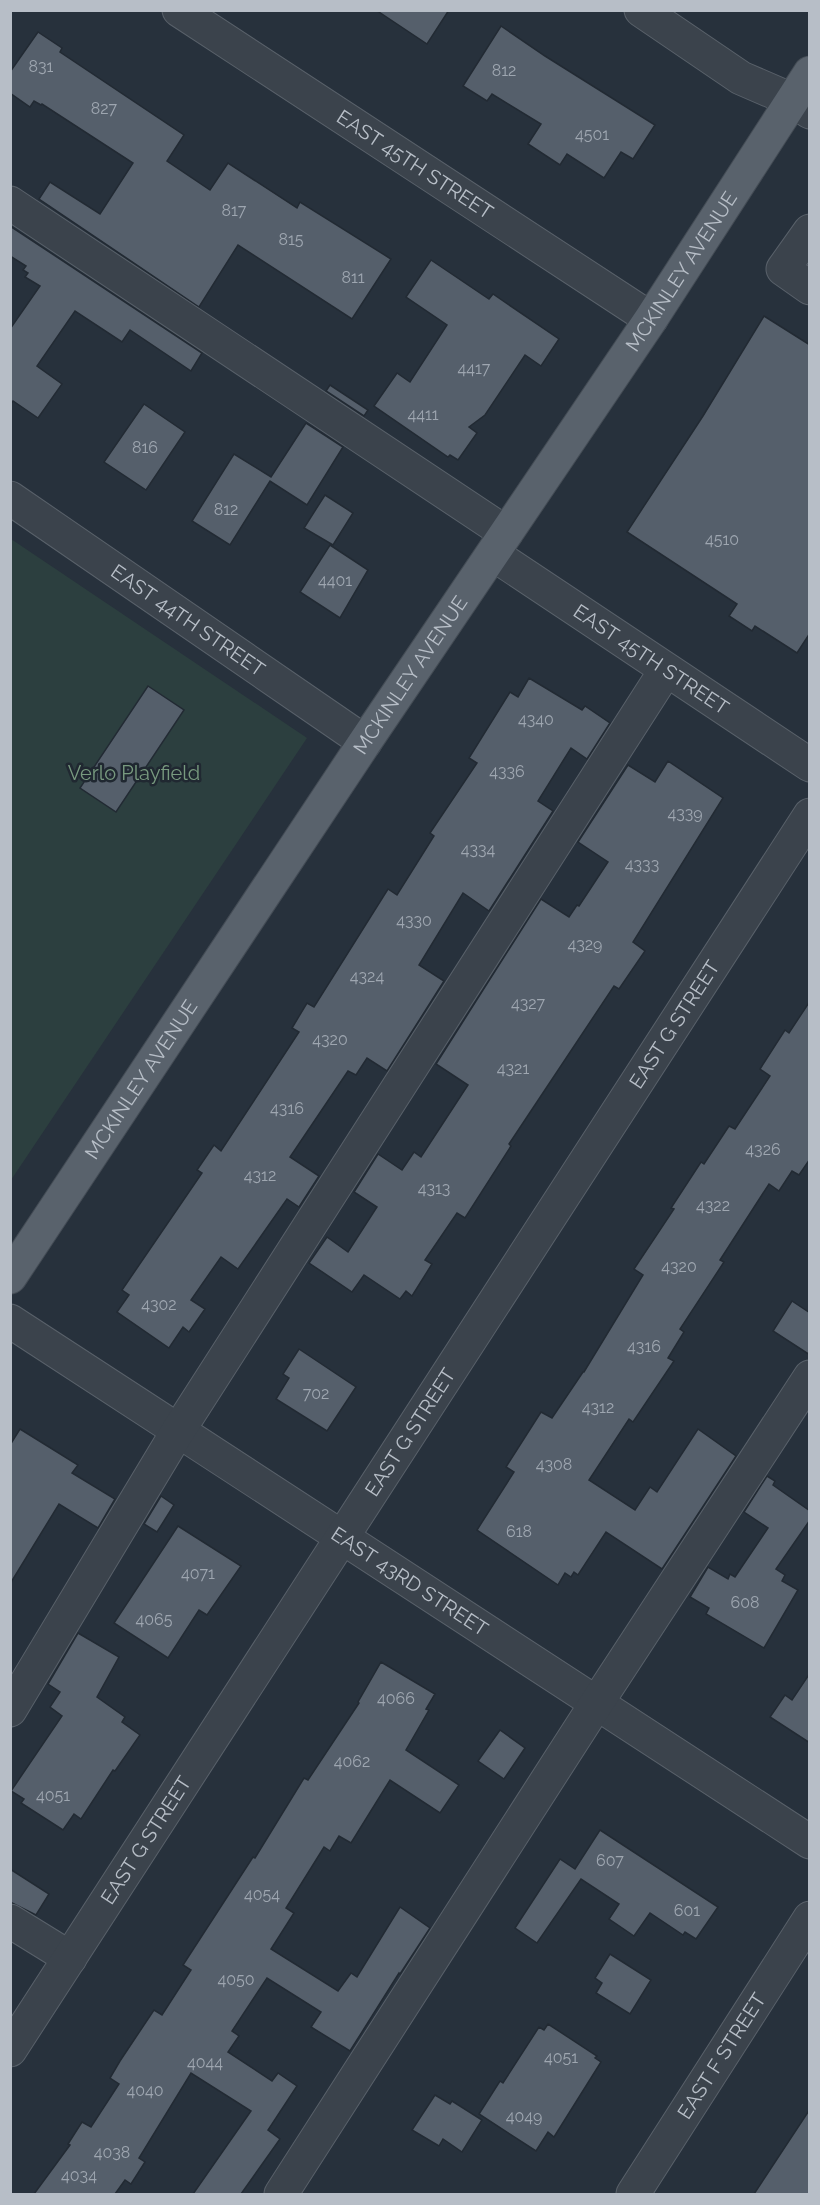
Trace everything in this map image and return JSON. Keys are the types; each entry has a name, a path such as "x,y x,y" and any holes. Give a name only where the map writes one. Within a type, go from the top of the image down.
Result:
{"main road":[{"name":"MCKINLEY AVENUE","path":"10,1277 499,543 651,319 801,106 810,73"}],"street":[{"name":"EAST 45TH STREET","path":"179,10 651,319"},
{"path":"641,10 741,78 801,106"},
{"name":"EAST 45TH STREET","path":"10,203 499,543 666,670 810,765"},
{"path":"810,231 783,269 810,288"},
{"name":"EAST 44TH STREET","path":"10,498 365,742"},
{"path":"10,1710 178,1431 666,670"},
{"name":"EAST G STREET","path":"10,2050 810,814"},
{"name":"EAST 43RD STREET","path":"10,1321 810,1842"},
{"path":"281,2194 596,1704 810,1377"},
{"name":"EAST F STREET","path":"633,2194 810,1918"},
{"path":"10,1921 70,1958"}],"green space":[{"name":"Verlo Playfield","path":"10,540 307,738 11,1180"}],"building":[{"path":"376,10 449,10 427,44"},
{"path":"501,26 655,125 633,159 621,152 604,178 567,154 560,165 528,144 541,124 492,94 487,101 463,86"},
{"path":"38,32 62,48 60,52 184,135 167,161 210,190 228,163 297,208 300,202 391,259 352,319 238,245 199,307 39,199 50,182 100,214 133,163 42,104 34,101 30,107 10,93 10,72"},
{"path":"10,226 202,353 191,371 130,330 122,342 75,311 37,366 62,384 38,418 13,401 10,405 10,329 40,286 25,277 28,273 23,270 26,266 10,256"},
{"path":"431,260 489,299 493,294 559,339 541,366 525,355 485,415 469,427 477,433 458,460 450,455 448,457 374,406 397,373 410,382 447,325 406,297"},
{"path":"764,316 810,345 810,633 797,653 755,626 752,631 729,616 737,604 627,532 703,416"},
{"path":"330,385 368,410 364,416 326,391"},
{"path":"144,404 185,432 146,490 104,462"},
{"path":"306,423 343,447 307,505 270,481 230,545 192,521 234,454 271,477"},
{"path":"325,495 353,513 333,545 304,528"},
{"path":"330,545 368,570 340,618 300,592"},
{"path":"529,678 582,710 585,706 610,723 587,759 571,748 538,801 553,811 489,911 463,893 419,965 444,981 387,1071 367,1058 356,1075 348,1071 290,1157 319,1176 299,1207 287,1199 238,1269 221,1257 191,1300 205,1309 189,1332 183,1327 169,1348 117,1312 129,1295 122,1290 202,1173 197,1170 214,1145 221,1151 299,1032 292,1028 307,1003 314,1007 388,889 397,895 434,836 430,833 477,763 469,758 510,692 518,697"},
{"path":"148,686 184,710 116,812 80,788"},
{"path":"668,761 723,798 633,942 645,951 619,989 614,986 509,1144 511,1146 465,1218 457,1213 425,1260 432,1264 412,1296 406,1291 400,1299 364,1275 352,1292 309,1263 327,1237 348,1252 377,1207 354,1192 378,1154 402,1170 414,1152 421,1157 468,1085 436,1064 541,899 569,917 608,862 578,842 628,765 655,782"},
{"path":"810,1001 810,1159 799,1175 792,1171 779,1191 769,1184 720,1260 724,1262 680,1329 684,1332 668,1358 674,1361 633,1422 629,1419 589,1480 635,1510 650,1487 657,1492 698,1429 736,1456 662,1569 606,1532 578,1575 574,1572 571,1577 565,1573 558,1585 477,1530 514,1472 506,1467 541,1412 552,1418 584,1372 643,1275 634,1269 674,1209 671,1208 701,1162 704,1164 729,1126 735,1129 770,1076 760,1069 785,1030 789,1033"},
{"path":"792,1301 810,1313 810,1355 773,1331"},
{"path":"299,1349 356,1387 327,1431 276,1399 289,1378 283,1374"},
{"path":"20,1429 78,1465 72,1473 115,1499 98,1528 59,1504 10,1584 10,1445"},
{"path":"767,1476 775,1481 773,1485 810,1511 810,1520 776,1569 785,1575 782,1581 798,1590 764,1648 706,1614 709,1608 690,1597 708,1567 728,1579 730,1574 735,1577 768,1528 744,1512"},
{"path":"161,1496 174,1505 157,1532 144,1524"},
{"path":"178,1526 241,1566 207,1615 199,1610 168,1658 114,1623"},
{"path":"78,1633 119,1657 97,1697 125,1717 122,1722 140,1735 115,1771 113,1770 81,1819 74,1814 63,1830 21,1803 24,1799 11,1791 62,1716 50,1707 60,1692 48,1684"},
{"path":"381,1662 435,1694 426,1709 429,1710 406,1750 459,1785 440,1813 390,1780 351,1843 339,1836 330,1851 324,1847 286,1908 294,1913 271,1949 338,1991 351,1973 357,1977 400,1907 430,1928 350,2051 311,2027 321,2012 267,1978 232,2031 239,2036 228,2052 272,2081 278,2073 297,2086 268,2130 280,2139 241,2194 193,2194 251,2111 191,2073 139,2158 145,2162 131,2184 125,2180 115,2194 34,2194 70,2145 68,2144 82,2122 91,2127 119,2084 110,2078 120,2061 154,2010 162,2015 191,1970 183,1965 253,1857 255,1858 304,1778 308,1780 359,1703"},
{"path":"810,1673 810,1743 770,1717 785,1695 792,1700"},
{"path":"500,1730 525,1748 504,1779 478,1761"},
{"path":"600,1830 718,1907 696,1939 685,1932 683,1935 650,1913 634,1936 609,1919 619,1904 581,1879 537,1943 515,1928 560,1859 575,1869"},
{"path":"10,1869 49,1894 36,1915 10,1902"},
{"path":"610,1954 651,1980 630,2014 596,1993 602,1983 595,1978"},
{"path":"548,2024 597,2056 595,2058 601,2062 554,2137 548,2132 536,2151 479,2114 500,2081 503,2083 539,2027 544,2030"},
{"path":"435,2095 450,2104 452,2101 482,2120 462,2152 443,2139 439,2146 412,2130"},
{"path":"810,2109 810,2194 754,2194"}]}
